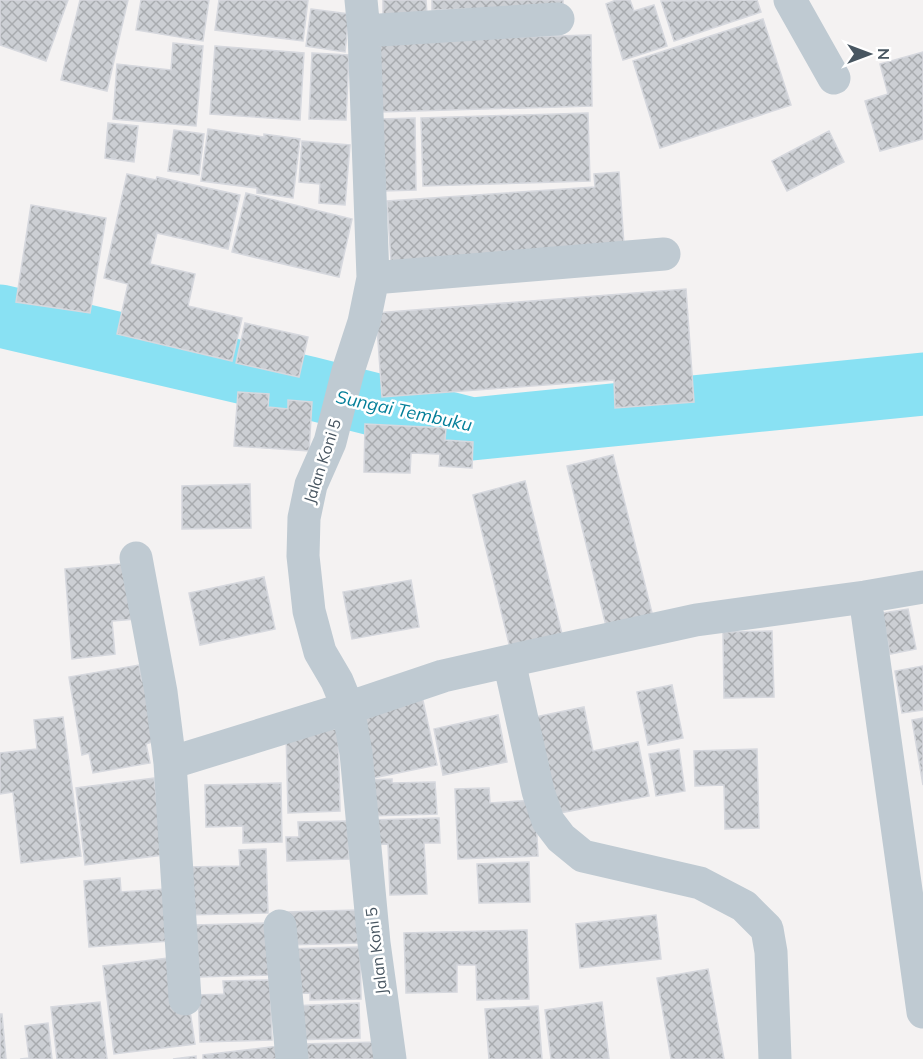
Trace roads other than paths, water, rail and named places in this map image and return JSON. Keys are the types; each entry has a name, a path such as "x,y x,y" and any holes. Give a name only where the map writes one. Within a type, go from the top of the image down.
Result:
{"street":[{"path":"790,0 834,78"},
{"path":"363,16 558,19"},
{"name":"Jalan Koni 5","path":"363,16 373,278 364,322 348,371 330,442 311,485 304,518 303,556 309,611 320,652 337,681 348,708 356,753 375,943 390,1059"},
{"path":"373,278 664,254"},
{"path":"136,558 161,692 170,763 185,999"},
{"path":"170,763 443,676 696,620 923,587"},
{"path":"866,597 923,1012"},
{"path":"509,661 538,791 548,820 561,838 583,856 700,883 744,906 767,929 771,952 774,1059"},
{"path":"280,926 292,1059"}],"waterway":[{"name":"Sungai Tembuku","path":"0,316 309,388 472,429 923,384"}]}
